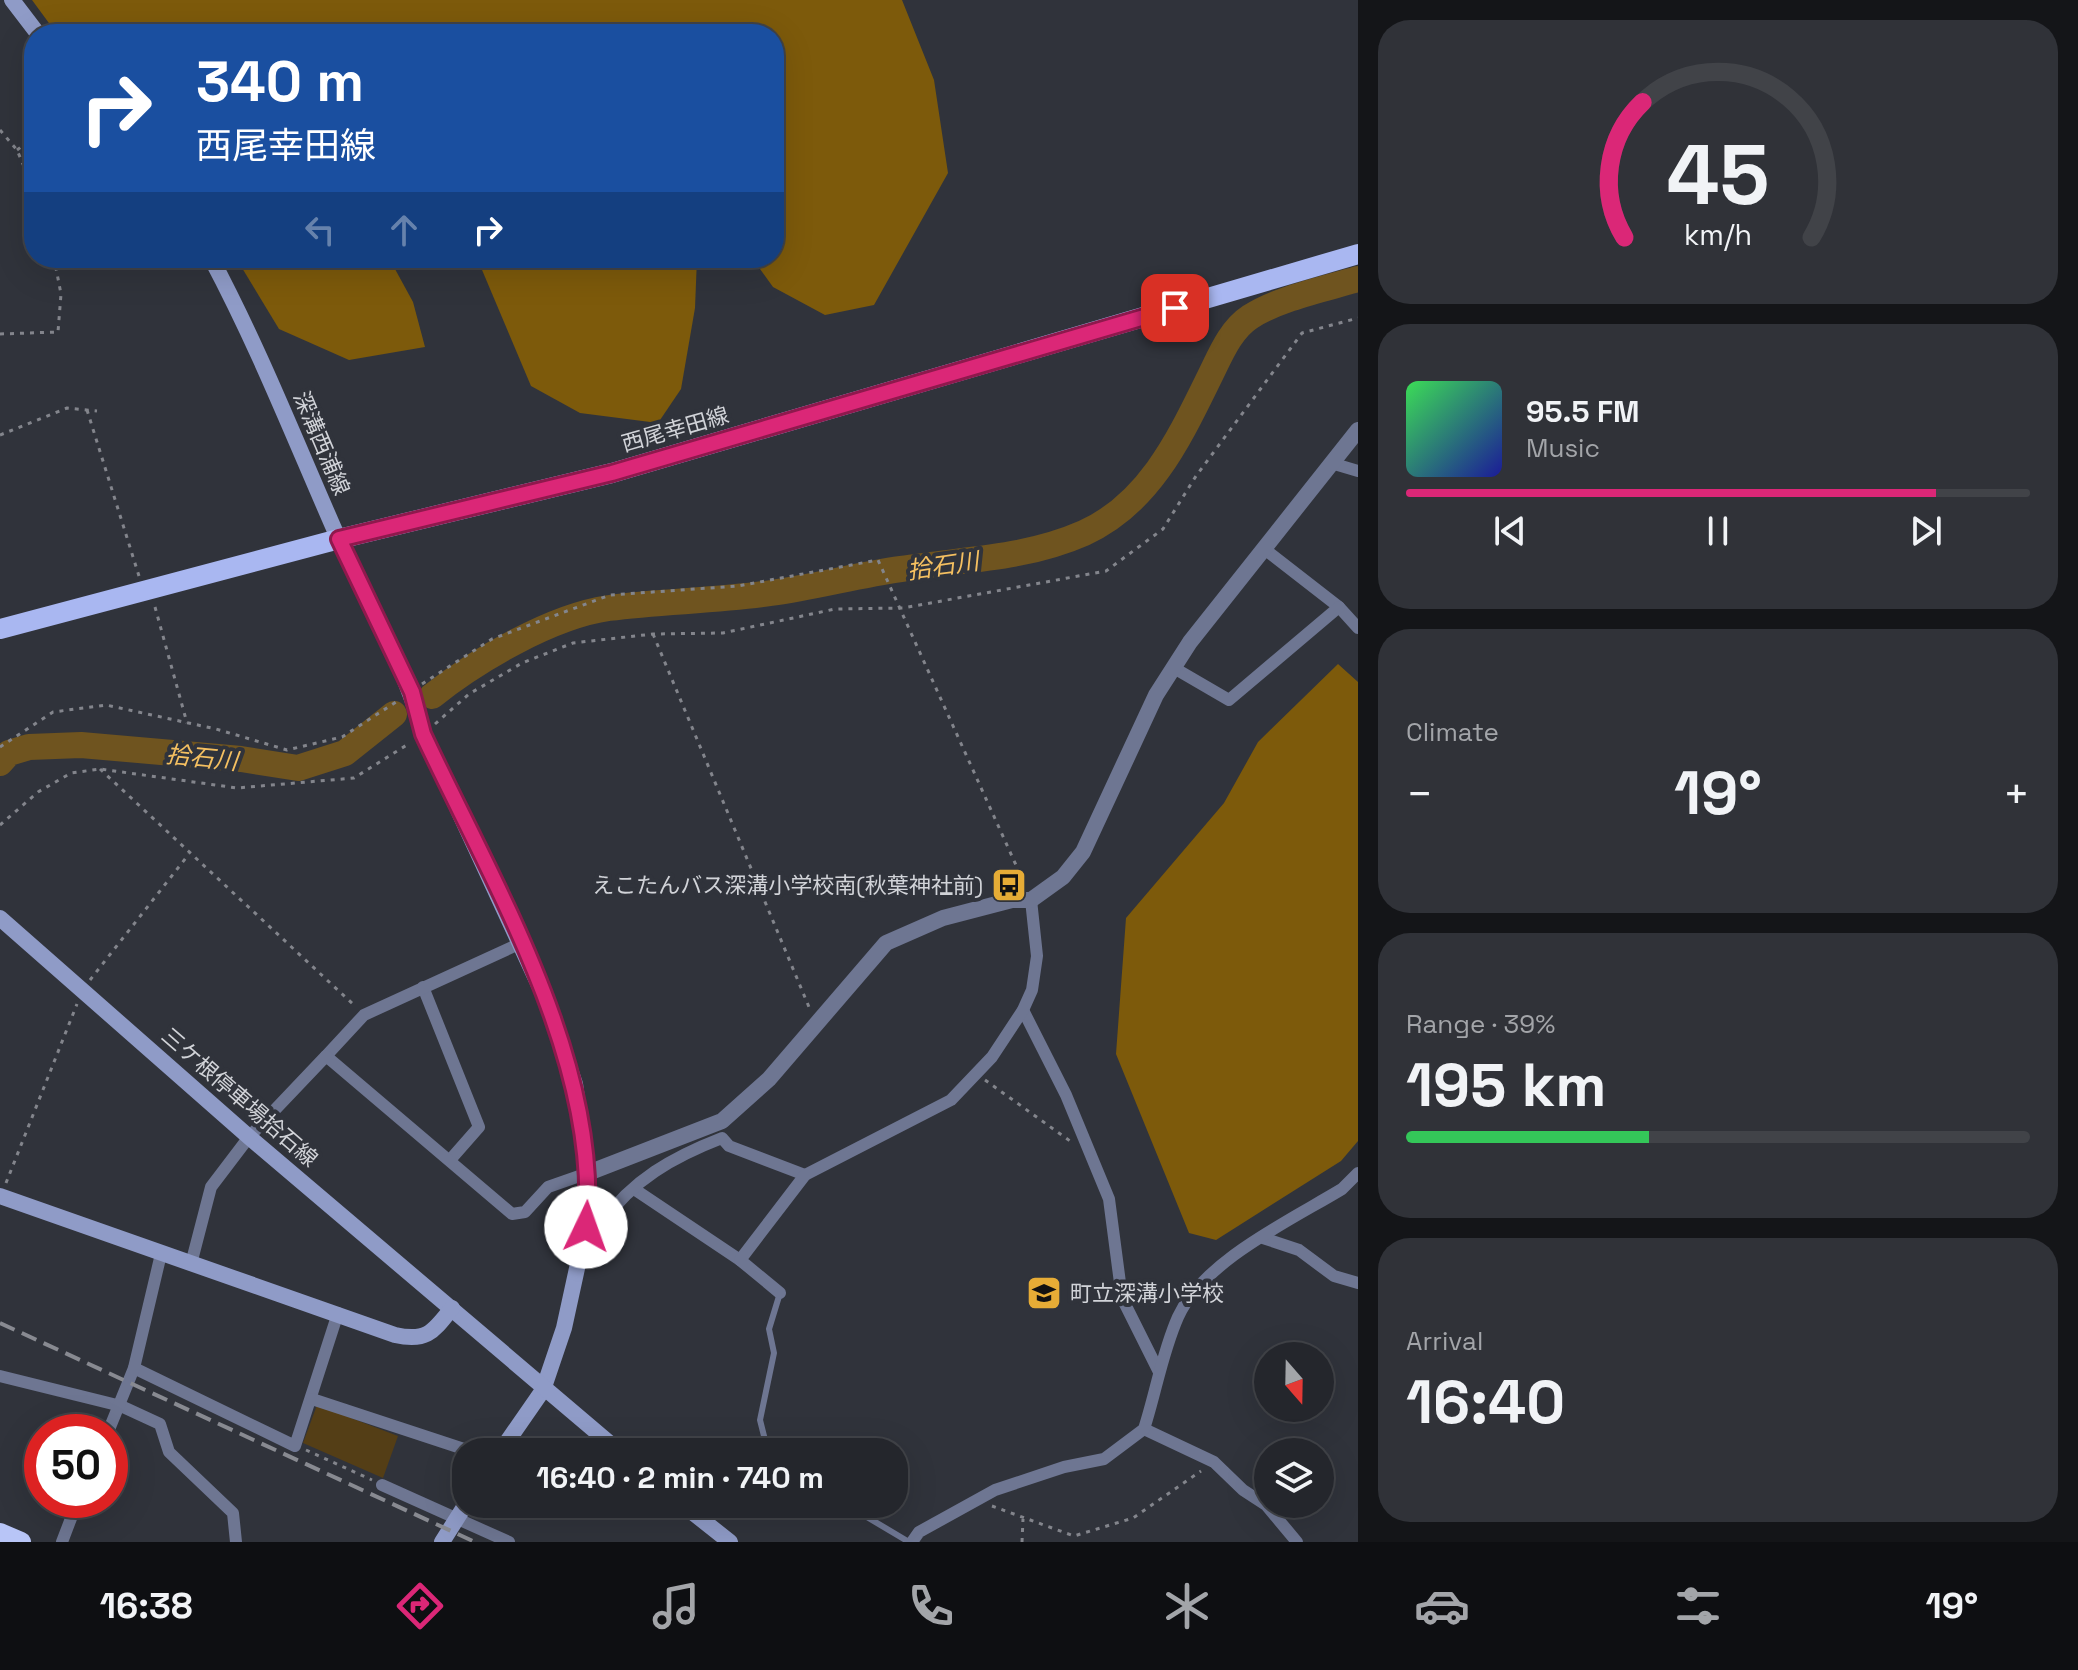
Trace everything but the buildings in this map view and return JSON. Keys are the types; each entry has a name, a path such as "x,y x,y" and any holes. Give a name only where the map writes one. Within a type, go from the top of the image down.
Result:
{"highway":[{"path":"0,1533 21,1542"}],"main road":[{"path":"12,0 30,24"},
{"name":"西尾幸田線","path":"0,629 339,539 612,473 1358,254"},
{"name":"深溝西浦線","path":"216,268 248,327 339,539 412,692 423,734 549,1007 575,1084 588,1173 586,1227 564,1328 543,1390 510,1438"},
{"name":"三ケ根停車場拾石線","path":"0,918 84,988 249,1137 603,1438"},
{"path":"0,1197 416,1339 429,1333 452,1308"},
{"path":"442,1542 457,1518"},
{"path":"700,1518 730,1542"}],"street":[{"path":"326,1056 512,1214 525,1212 548,1187 722,1121 769,1079 886,943 943,918 1012,900 1031,900 1063,877 1083,852 1127,763 1140,728 1174,668 1263,548 1358,430"},
{"path":"1331,463 1358,471"},
{"path":"1263,548 1339,607 1358,628"},
{"path":"1174,668 1229,700 1339,607"},
{"path":"740,1260 805,1175 951,1100 976,1073 1023,1010 1032,990 1037,956 1031,900"},
{"path":"191,1264 211,1187 249,1137 364,1015 521,943"},
{"path":"423,987 479,1127 450,1160"},
{"path":"1023,1010 1066,1095 1109,1199 1122,1298 1159,1372"},
{"path":"722,1121 722,1138 729,1146 805,1175"},
{"path":"586,1227 602,1223 619,1198 634,1189 649,1172 722,1138"},
{"path":"911,1542 919,1532 979,1499 1064,1467 1104,1459 1144,1429 1159,1372 1180,1314 1222,1262 1342,1189 1358,1173"},
{"path":"634,1189 740,1260 780,1293"},
{"path":"1263,1238 1299,1250 1334,1276 1358,1283"},
{"path":"117,1414 134,1368 161,1254"},
{"path":"134,1368 295,1446 338,1313"},
{"path":"0,1376 121,1406 160,1424 169,1452 233,1513 236,1542"},
{"path":"312,1399 452,1445"},
{"path":"1144,1429 1214,1462 1243,1490 1266,1505 1297,1542"},
{"path":"382,1485 452,1508"},
{"path":"62,1542 71,1518"},
{"path":"473,1518 509,1542"}],"lane":[{"path":"764,1438 760,1420 774,1353 769,1329 780,1293"},
{"path":"869,1518 911,1542"}],"path":[{"path":"0,130 17,150 24,166"},
{"path":"17,150 24,145"},
{"path":"0,334 58,332 61,294 56,268"},
{"path":"0,825 52,783 71,773 100,769 237,788 354,778 423,734 469,694 522,663 573,643 653,634 723,633 835,609 903,608 1106,571 1163,529 1196,476 1302,333 1358,318"},
{"path":"0,435 67,408 97,411"},
{"path":"87,410 187,723"},
{"path":"0,747 53,712 106,705 287,750 342,737 492,639 610,595 738,586 878,560 903,608 1031,900"},
{"path":"653,634 817,1026"},
{"path":"100,769 364,1015"},
{"path":"0,1197 84,988 189,854"},
{"path":"976,1073 1091,1157"},
{"path":"295,1446 382,1485"},
{"path":"979,1499 1023,1519 1074,1536 1133,1518 1214,1462"},
{"path":"1022,1542 1023,1519"}],"shaded area":[{"path":"32,0 902,0 934,80 948,173 874,305 825,315 773,287 759,268 784,268 784,24 50,24"},
{"path":"242,268 394,268 413,302 425,347 349,360 279,329"},
{"path":"481,268 697,268 695,308 681,389 658,423 580,413 531,386"},
{"path":"1338,664 1358,682 1358,1141 1341,1161 1216,1240 1189,1233 1116,1054 1126,918 1224,803 1258,742"},
{"path":"317,1405 398,1436 383,1478 303,1443"}],"waterway":[{"name":"拾石川","path":"432,696 493,654 540,630 587,613 609,608 730,598 994,557 1062,542 1084,533 1107,520 1145,486 1174,445 1226,344 1243,322 1288,299 1358,279"},
{"name":"拾石川","path":"0,763 9,753 29,747 81,745 241,759 298,768 345,753 394,714"}],"railway":[{"path":"0,1323 475,1542"}],"place":[{"name":"えこたんバス深溝小学校南(秋葉神社前)","path":"1009,885"},
{"name":"町立深溝小学校","path":"1044,1293"}],"route":[{"path":"586,1227 588,1173 575,1084 549,1007 423,734 412,692 339,539 612,473 1175,308"}]}
